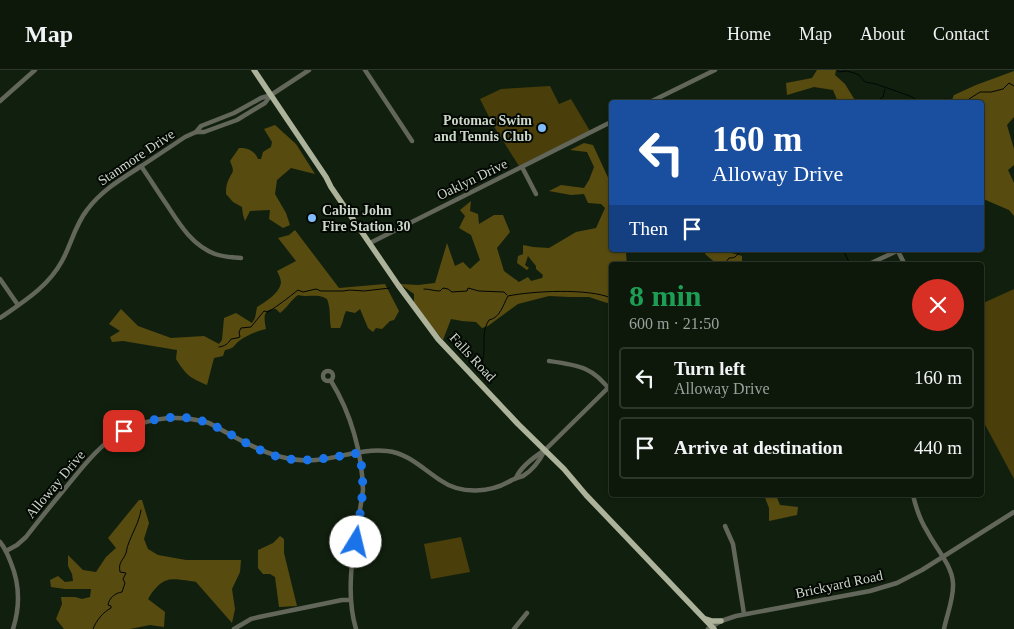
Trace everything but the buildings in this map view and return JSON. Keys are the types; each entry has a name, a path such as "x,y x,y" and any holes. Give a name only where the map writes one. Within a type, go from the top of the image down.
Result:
{"main road":[{"name":"Falls Road","path":"254,70 398,285 438,339 545,450 704,619 711,629"},
{"path":"704,619 721,621"}],"street":[{"path":"0,101 35,70"},
{"name":"Stanmore Drive","path":"0,318 39,289 55,272 78,225 90,206 114,183 185,137 237,120 265,103 271,95 308,70"},
{"path":"365,70 412,141"},
{"path":"654,100 715,70"},
{"name":"Oaklyn Drive","path":"370,244 609,123"},
{"path":"141,166 181,226 193,240 204,249 220,256 241,258"},
{"path":"522,167 536,194"},
{"path":"873,262 894,252"},
{"path":"0,279 18,305"},
{"path":"550,361 584,368 592,372 609,388"},
{"path":"331,380 343,404 359,453 363,476 363,490 350,586 353,619 356,629"},
{"name":"Alloway Drive","path":"6,551 26,537 98,450 124,431 145,422 170,417 199,420 209,423 267,453 294,460 316,460 379,450 389,451 403,455 442,482 461,489 485,490 501,486 522,476 539,461 545,450 609,390"},
{"path":"913,497 916,508 926,530 949,568 952,578 952,596 944,629"},
{"name":"Brickyard Road","path":"711,629 721,621 744,614 870,591 908,578 1014,512"},
{"path":"725,526 733,544 744,614"},
{"path":"0,542 6,551 15,574 18,591 18,607 13,629"},
{"path":"234,629 260,616 342,600 351,600"},
{"path":"514,629 527,614"}],"shaded area":[{"path":"817,70 836,70 835,75 845,84 855,100 837,100 833,90 814,87 787,95 786,83 812,78"},
{"path":"1014,71 1014,117 1007,125 1014,149 1014,165 1008,170 1014,183 1014,216 1009,210 984,199 984,100 952,100 954,95"},
{"name":"Potomac Swim and Tennis Club","path":"550,86 559,104 571,99 590,131 519,166 493,125 480,99 501,89"},
{"path":"275,125 296,144 315,174 291,168 277,180 275,194 286,213 290,225 283,228 269,219 270,210 250,211 245,221 242,207 233,202 226,194 227,184 233,171 230,161 239,148 250,150 255,153 258,159 261,159 263,152 271,147 272,142 264,129"},
{"path":"584,143 593,145 609,180 609,252 628,252 626,253 627,262 609,262 609,303 589,297 549,296 518,304 488,326 482,328 476,322 451,319 443,340 414,304 414,294 400,284 418,285 435,283 447,243 455,266 463,262 470,269 480,260 471,235 459,228 465,216 460,210 471,201 470,211 478,214 479,224 494,215 503,215 510,232 497,248 504,271 519,282 528,277 531,281 542,278 543,275 536,269 536,266 528,256 525,265 529,268 527,270 517,263 518,256 523,254 523,245 549,248 576,232 596,228 605,208 601,204 588,203 584,194 571,195 549,191 561,185 584,188 589,180 594,167 587,152 570,150"},
{"path":"295,230 339,288 385,284 399,311 394,320 390,321 382,329 376,328 373,332 368,328 360,309 355,313 346,311 340,328 331,328 327,299 319,296 298,295 280,313 276,309 266,312 266,329 245,337 232,348 225,350 223,356 214,358 207,385 192,378 186,372 176,359 177,350 123,341 112,342 110,337 120,331 109,324 121,309 138,326 171,338 204,336 219,344 222,340 224,318 236,313 252,323 257,307 278,291 281,283 277,271 296,261 278,238 289,235"},
{"path":"706,252 728,252 742,256 742,262 714,262 705,254"},
{"path":"1014,289 1014,479 984,423 984,303"},
{"path":"765,497 777,497 780,505 798,507 797,515 769,521 769,508"},
{"path":"139,500 142,500 149,523 144,539 148,549 158,555 186,560 241,560 240,572 232,589 235,609 232,623 196,582 174,579 159,585 148,599 165,612 164,627 150,625 130,629 64,629 56,619 62,604 61,597 82,599 90,597 91,589 51,587 50,580 58,576 65,582 73,581 68,566 68,555 83,570 96,572 106,557 116,548 108,538"},
{"path":"280,536 284,539 284,553 297,606 279,607 275,577 270,574 263,574 258,568 258,550 273,543"},
{"path":"461,537 470,572 431,579 424,544"}],"waterway":[{"path":"837,70 839,72 847,71 854,73 859,75 865,82 876,84 917,100"},
{"path":"968,100 980,92 1003,89 1009,83 1014,86"},
{"path":"879,100 883,97 885,89"},
{"path":"943,100 950,100"},
{"path":"726,262 739,252"},
{"path":"844,252 849,262"},
{"path":"219,347 231,339 240,337 239,332 241,328 251,327 264,311 268,312 298,290 303,292 316,289 321,291 364,291 390,288"},
{"path":"424,289 440,291 443,288 452,292 467,291 468,288 479,291 504,292 507,295"},
{"path":"481,371 486,327 489,320 499,314 508,296 545,292 575,292 609,297"},
{"path":"93,629 100,617 111,608 108,605 111,598 122,592 125,583 123,579 126,573 120,572 120,566 141,510"}],"place":[{"name":"Potomac Swim and Tennis Club","path":"542,128"},
{"name":"Cabin John Fire Station 30","path":"312,218"}],"route":[{"path":"124,431 158,419 170,417 186,418 209,423 267,453 279,457 294,460 316,460 359,453 363,476 363,490 356,542"}]}
